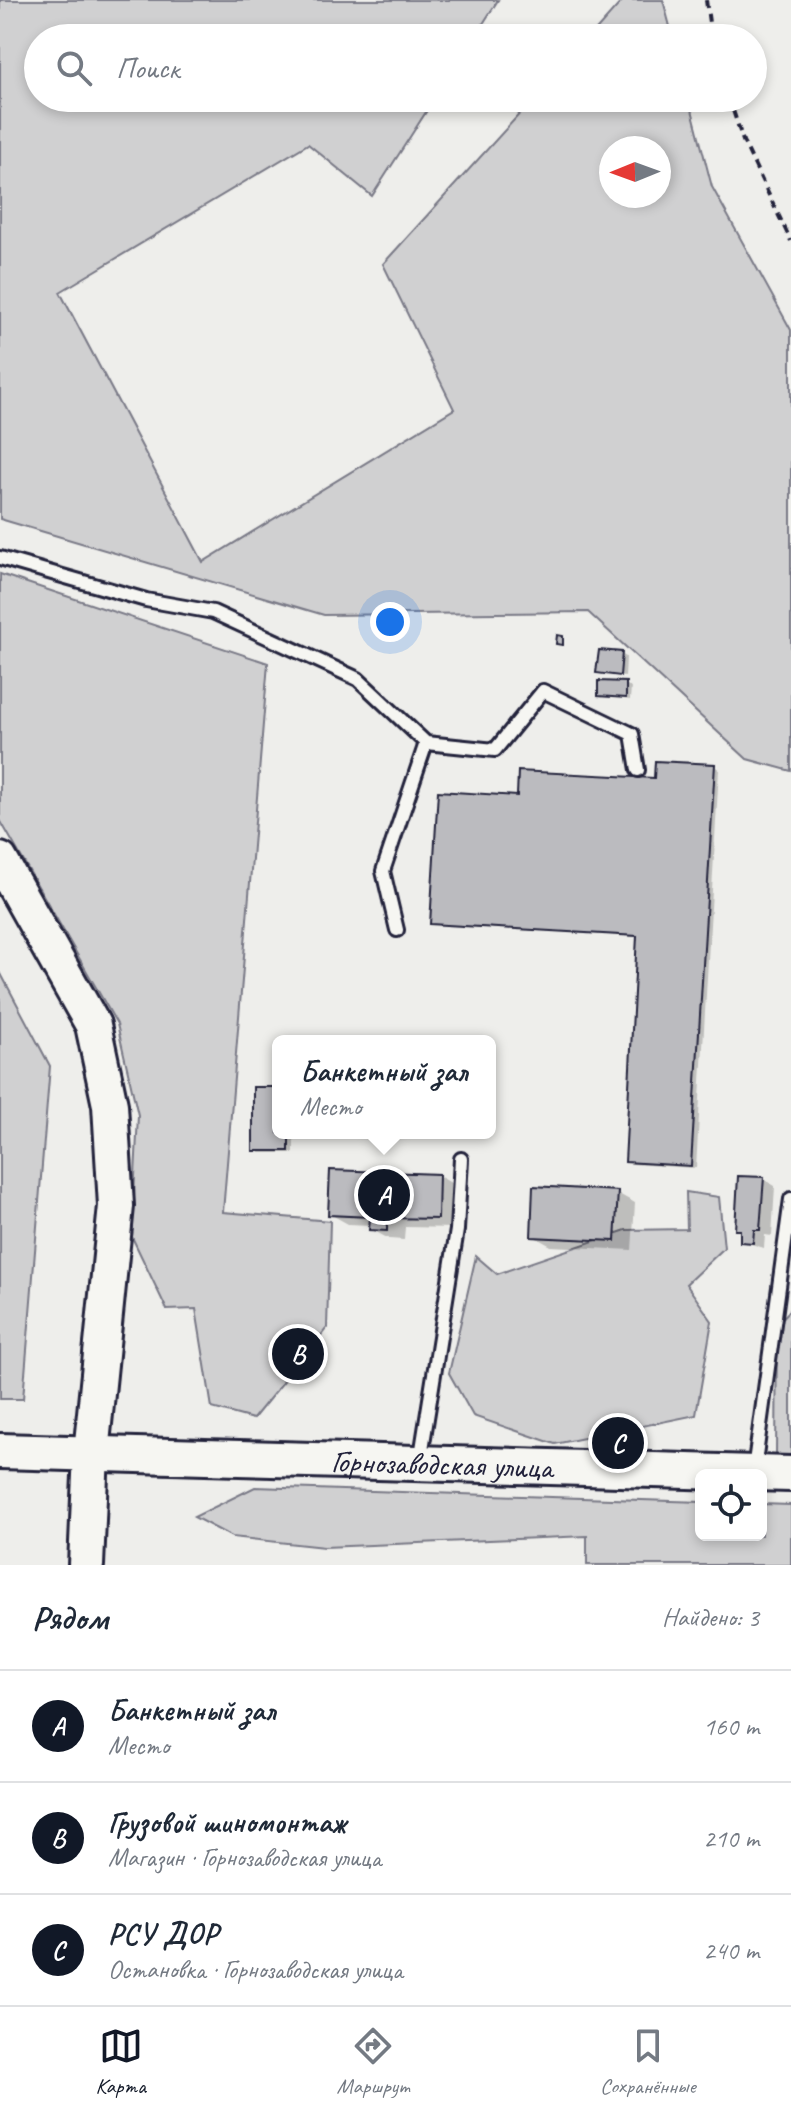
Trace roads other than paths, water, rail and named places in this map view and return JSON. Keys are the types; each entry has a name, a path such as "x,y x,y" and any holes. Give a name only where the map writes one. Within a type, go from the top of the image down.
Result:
{"main road":[{"path":"0,860 93,1025 110,1105 116,1206 91,1453 86,1565"},
{"name":"Горнозаводская улица","path":"0,1451 695,1471"},
{"name":"Горнозаводская улица","path":"767,1473 791,1474"}],"lane":[{"path":"0,558 146,600 213,612 358,679 426,743 495,750 543,691 632,734 638,770"},
{"path":"397,930 383,871 426,743"},
{"path":"420,1462 457,1230 461,1159"},
{"path":"755,1469 791,1199"}],"place":[{"name":"Банкетный зал","path":"384,1195"},
{"name":"Грузовой шиномонтаж","path":"298,1354"},
{"name":"РСУ ДОР","path":"618,1443"}]}
